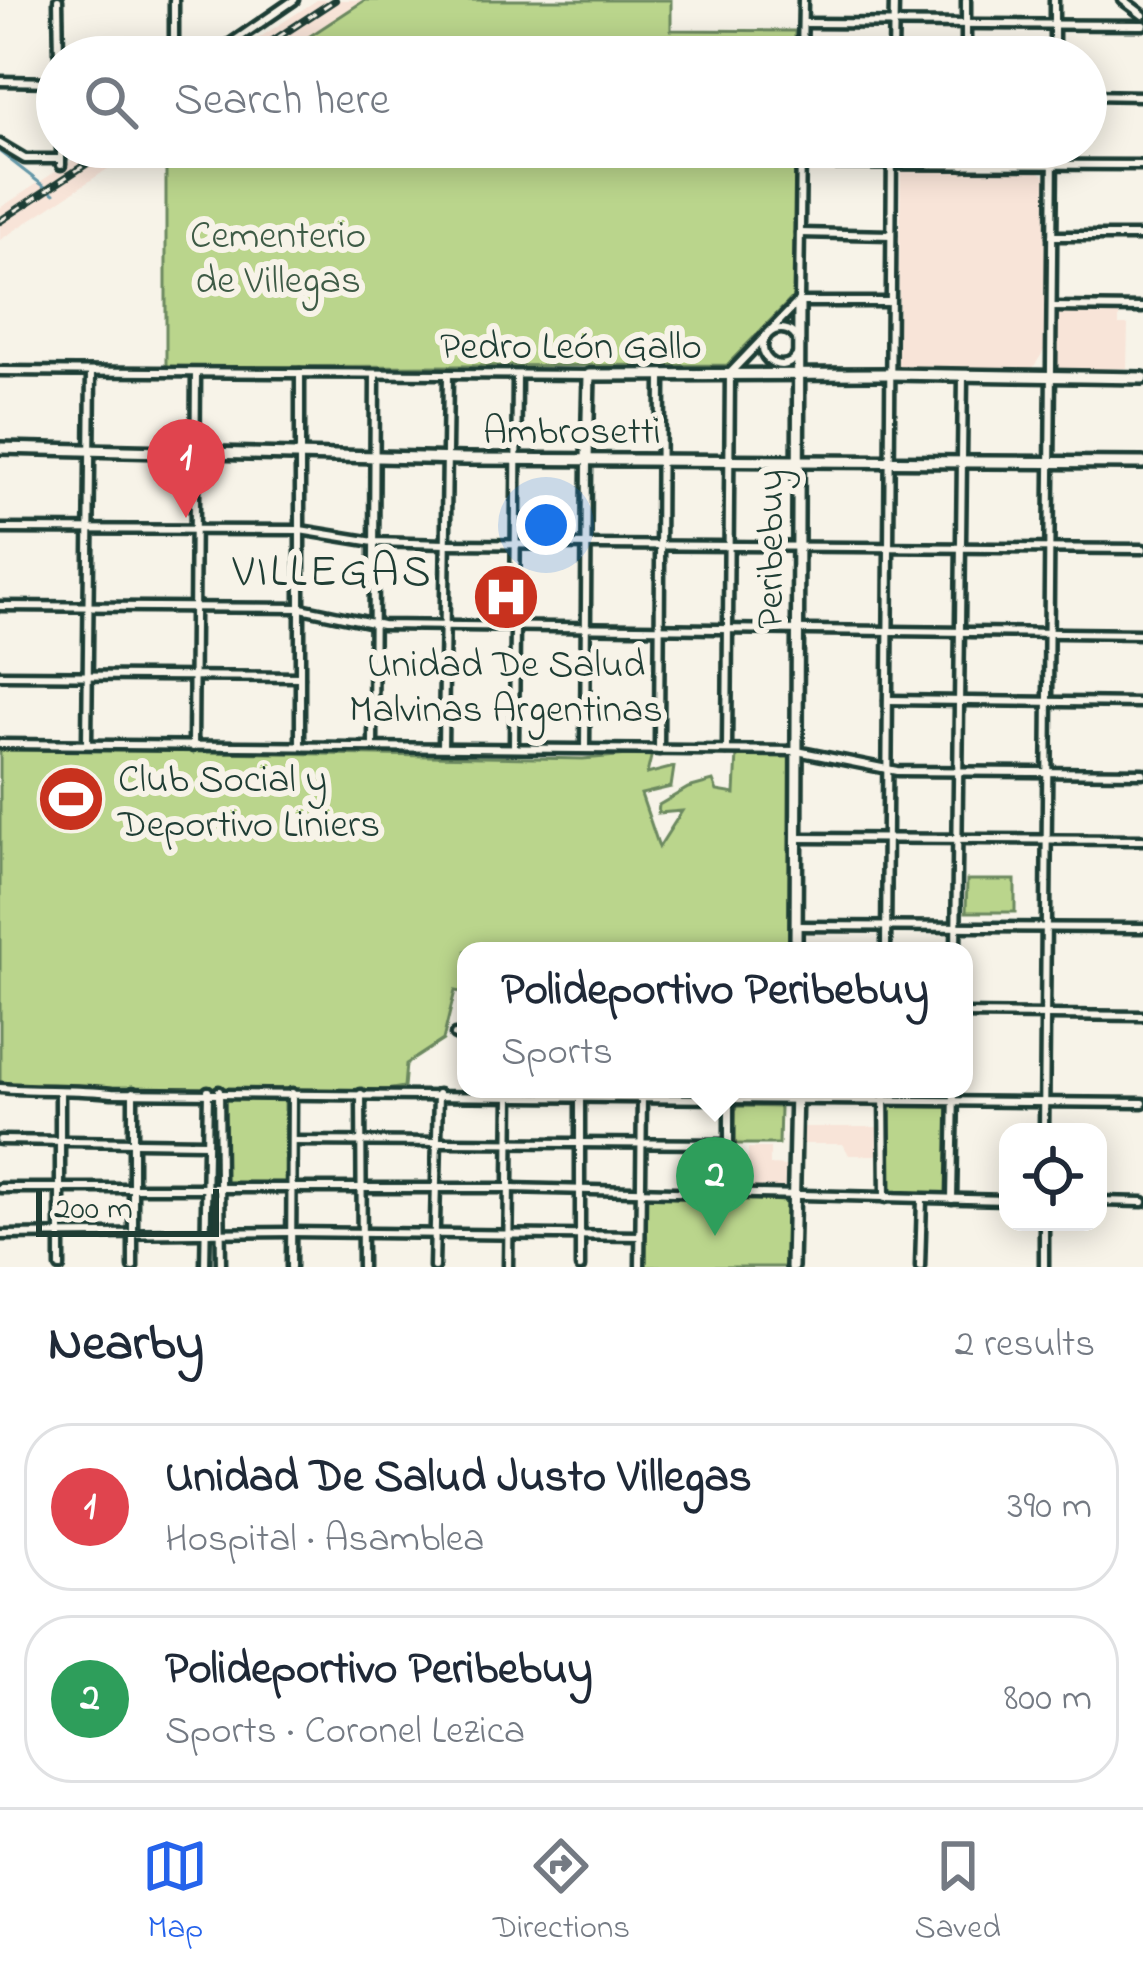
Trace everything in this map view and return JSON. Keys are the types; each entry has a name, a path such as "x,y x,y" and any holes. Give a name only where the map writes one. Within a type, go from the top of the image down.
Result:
{"street":[{"path":"58,0 59,36"},
{"path":"174,0 174,36"},
{"path":"241,36 292,0"},
{"path":"803,0 803,36"},
{"path":"894,0 894,36"},
{"path":"966,0 966,36"},
{"path":"1054,0 1054,36"},
{"path":"1123,0 1143,14"},
{"path":"803,23 1143,25"},
{"path":"0,81 36,82"},
{"path":"1107,95 1143,95"},
{"path":"0,144 36,160"},
{"path":"1107,165 1143,165"},
{"name":"Peribebuy","path":"796,942 801,168"},
{"path":"886,942 892,168"},
{"path":"1044,1123 1054,168"},
{"path":"800,233 891,235"},
{"path":"1052,236 1143,236"},
{"path":"727,751 730,374 799,302 890,302"},
{"path":"1052,307 1143,308"},
{"path":"778,329 796,339 799,350 788,363 776,364 763,351 768,334 778,329"},
{"name":"Pedro León Gallo","path":"0,371 1143,378"},
{"path":"87,744 91,371"},
{"path":"193,747 196,372"},
{"path":"300,373 301,746"},
{"path":"373,747 374,374"},
{"path":"443,747 448,375"},
{"path":"514,747 517,375"},
{"path":"585,748 589,375"},
{"path":"659,750 661,375"},
{"path":"956,942 963,377"},
{"name":"Ambrosetti","path":"0,448 587,460 1143,464"},
{"path":"0,529 300,530 374,542 446,544 1143,549"},
{"path":"0,606 301,608 374,625 1143,634"},
{"path":"0,675 300,677"},
{"path":"888,700 1143,704"},
{"path":"0,744 797,751 887,770 1143,773"},
{"path":"795,838 1143,840"},
{"path":"796,926 1143,928"},
{"path":"973,1014 1143,1016"},
{"path":"0,1088 457,1094"},
{"path":"60,1091 60,1267"},
{"path":"206,1267 208,1091"},
{"path":"219,1091 221,1267"},
{"path":"133,1092 133,1267"},
{"path":"291,1267 292,1093"},
{"path":"361,1094 362,1267"},
{"path":"434,1267 438,1094"},
{"path":"506,1098 508,1267"},
{"path":"580,1098 580,1267"},
{"path":"640,1267 642,1098"},
{"path":"729,1098 729,1192"},
{"path":"792,1267 796,1098"},
{"path":"855,1098 1143,1103"},
{"path":"952,1199 953,1098"},
{"path":"884,1100 886,1198"},
{"path":"0,1140 206,1143"},
{"path":"292,1141 729,1144"},
{"path":"0,1188 509,1188 999,1199"},
{"path":"920,1267 922,1199"},
{"path":"1107,1201 1143,1202"},
{"path":"1044,1231 1044,1267"},
{"path":"0,1235 640,1236"}],"shaded area":[{"path":"317,0 365,0 310,36 262,36"},
{"path":"61,168 109,168 0,240 0,208"},
{"path":"901,170 1040,172 1046,177 1045,349 1033,368 897,366"},
{"path":"1062,309 1119,311 1119,325 1128,325 1127,368 1061,370 1057,364"},
{"path":"802,1127 879,1127 879,1155 849,1155 843,1144 802,1144"},
{"path":"748,1148 770,1148 770,1165 787,1166 784,1191 747,1190"}],"green space":[{"path":"365,0 671,0 671,30 795,31 795,36 310,36"},
{"name":"Cementerio de Villegas","path":"166,168 795,168 794,296 727,365 166,367"},
{"path":"0,748 583,759 652,753 647,774 674,767 671,787 641,794 659,847 682,811 658,813 659,805 688,788 713,781 717,791 735,794 737,754 794,755 793,942 457,942 457,991 443,1040 406,1064 404,1087 361,1094 0,1088"},
{"path":"967,880 1015,880 1015,912 966,912"},
{"path":"222,1094 285,1094 285,1185 221,1184"},
{"path":"738,1106 780,1107 779,1144 734,1144"},
{"path":"889,1106 951,1107 949,1196 888,1196"},
{"path":"648,1193 783,1201 787,1205 786,1267 644,1267"}],"waterway":[{"path":"0,152 54,194"}],"railway":[{"path":"280,36 335,0"},
{"path":"0,221 80,168"}],"place":[{"name":"Unidad De Salud Justo Villegas","path":"186,518"},
{"name":"Unidad De Salud Malvinas Argentinas","path":"506,597"},
{"name":"Club Social y Deportivo Liniers","path":"71,799"},
{"name":"Polideportivo Peribebuy","path":"715,1236"}],"district":[{"name":"VILLEGAS","path":"333,569"}]}
